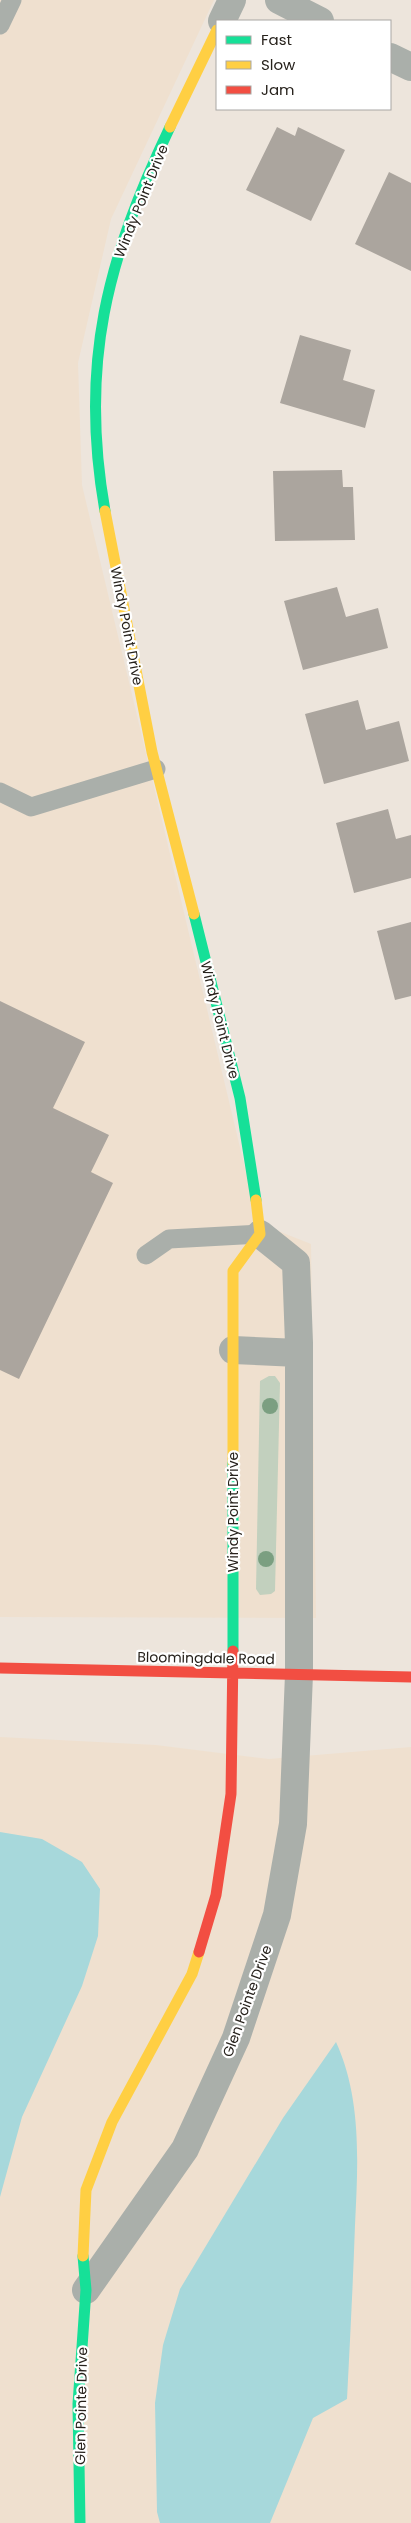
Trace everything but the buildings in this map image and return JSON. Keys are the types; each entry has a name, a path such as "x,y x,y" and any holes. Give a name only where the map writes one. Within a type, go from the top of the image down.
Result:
{"street":[{"path":"222,20 232,0"},
{"path":"279,0 318,20"},
{"name":"Windy Point Drive","path":"216,32 159,152 120,249 104,309 95,369 95,441 105,519 156,770 240,1097 253,1169 260,1234 233,1271 233,1673"},
{"path":"391,57 411,67"},
{"path":"260,1234 296,1263 298,1353 298,1674"},
{"path":"233,1350 298,1353"},
{"name":"Bloomingdale Road","path":"0,1668 411,1676"},
{"name":"Glen Pointe Drive","path":"80,2523 78,2404 86,2290 83,2254 86,2190 112,2122 155,2046 192,1974 216,1895 231,1794 233,1673"},
{"name":"Glen Pointe Drive","path":"86,2290 184,2149 240,2029 277,1915 293,1824 298,1674"}],"lane":[{"path":"0,25 12,0"},
{"path":"0,792 31,808 156,770"},
{"path":"146,1255 169,1239 260,1234"}],"shaded area":[{"path":"0,0 214,0 111,219 78,363 82,485 258,1223 311,1244 316,1618 0,1617"},
{"path":"0,1737 156,1745 269,1759 411,1747 411,2523 0,2523"}],"green space":[{"path":"269,1376 275,1376 280,1383 275,1591 271,1594 260,1595 256,1589 260,1381"}],"water":[{"path":"0,1832 42,1839 82,1862 100,1889 98,1936 82,1986 22,2117 0,2197"},
{"path":"336,2042 350,2086 354,2109 357,2155 347,2399 313,2418 270,2523 160,2523 157,2512 155,2403 163,2345 180,2289 283,2118"}],"traffic: fast":[{"path":"105,511 98,458 95,408 98,360 104,313 115,268 130,222 148,175 170,127"},
{"path":"194,914 240,1098 256,1200"},
{"path":"233,1462 233,1651"},
{"path":"80,2523 78,2404 86,2290 83,2256"}],"traffic: slow":[{"path":"170,127 216,32"},
{"path":"105,511 152,752 194,914"},
{"path":"233,1462 233,1271 260,1234 256,1200"},
{"path":"83,2256 86,2190 112,2122 192,1974 199,1952"}],"traffic: jam":[{"path":"199,1952 216,1895 231,1794 233,1651"},
{"path":"0,1668 411,1677"}]}
